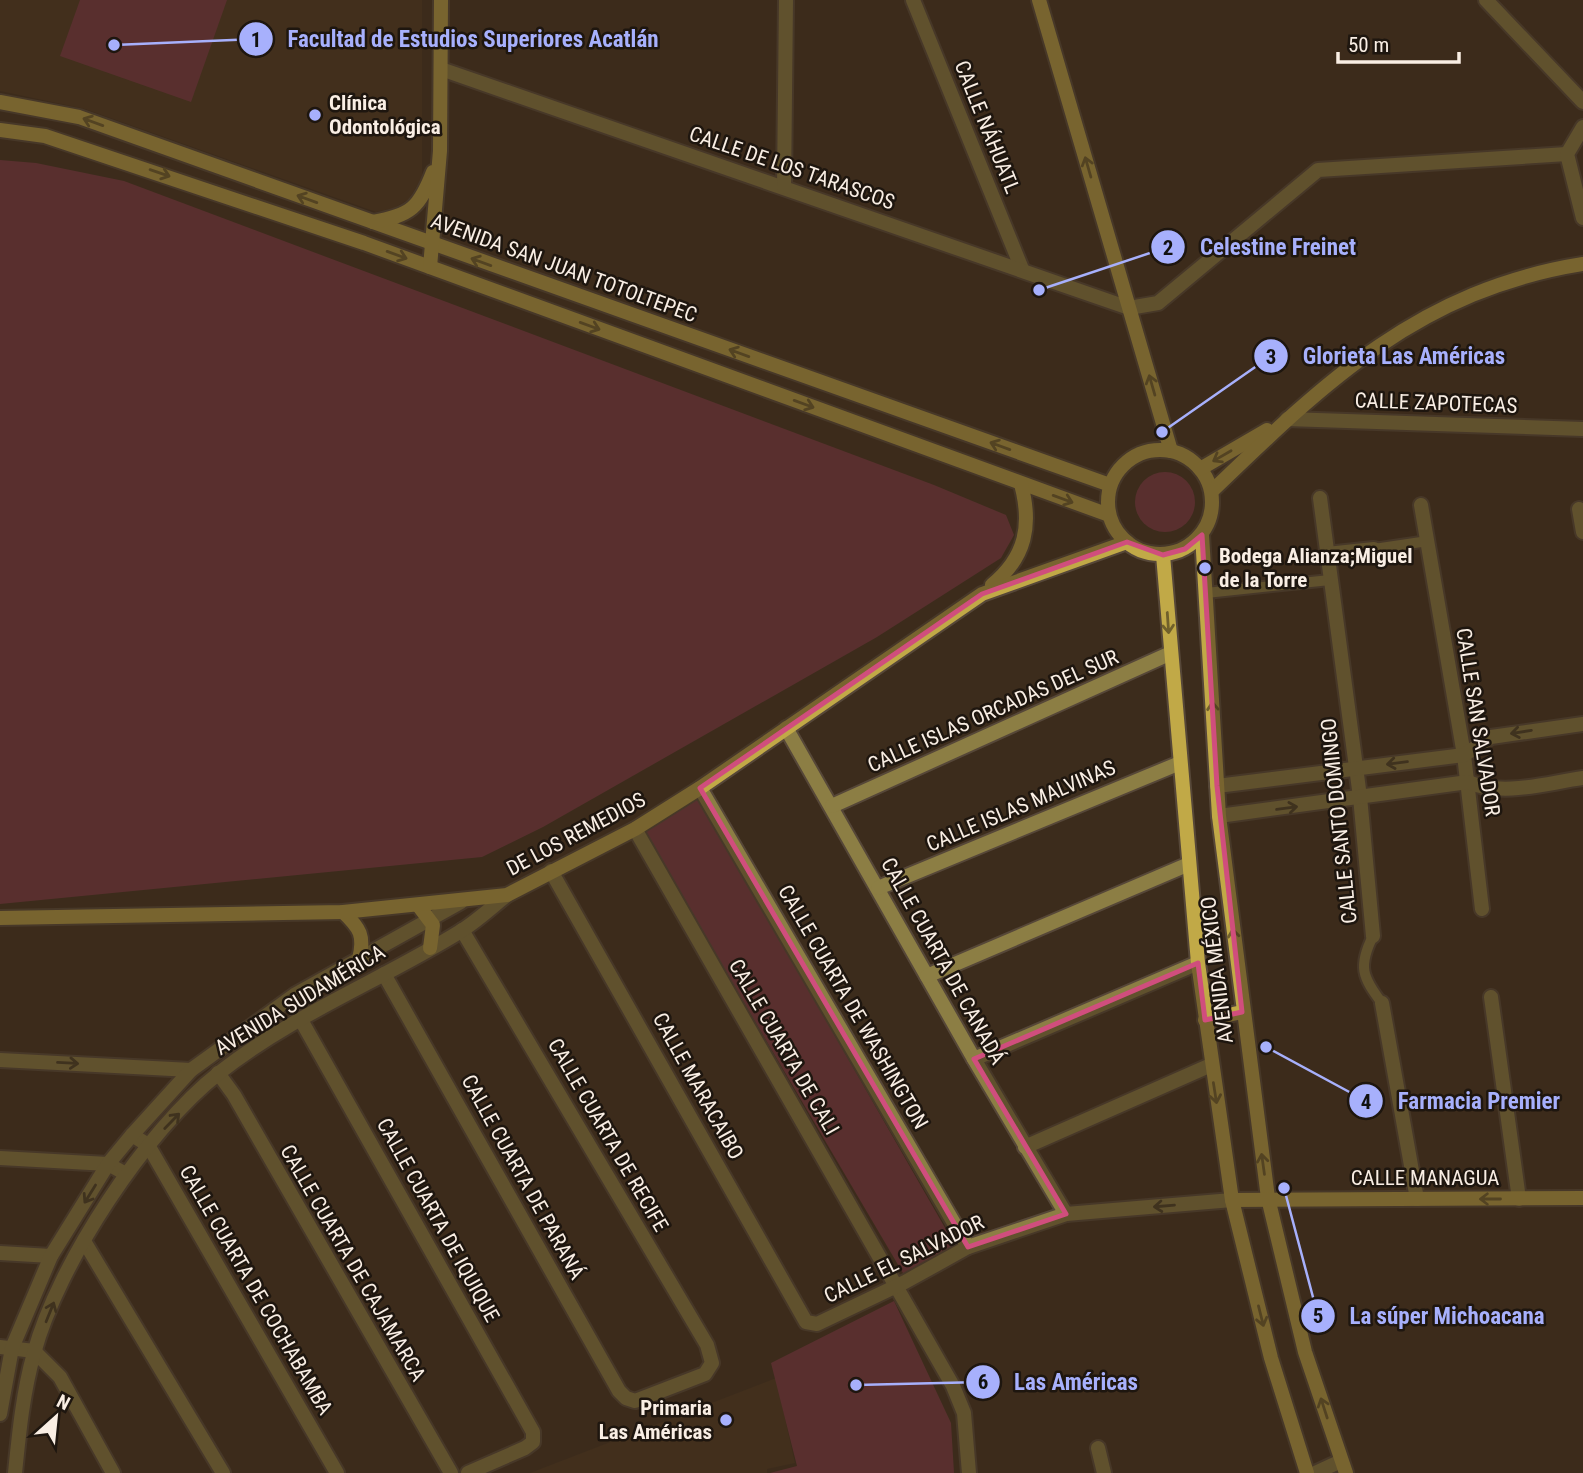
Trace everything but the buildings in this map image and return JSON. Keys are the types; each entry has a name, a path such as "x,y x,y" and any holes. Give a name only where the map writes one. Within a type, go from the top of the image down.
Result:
{"main road":[{"path":"430,267 440,151 441,0"},
{"path":"1039,0 1171,451"},
{"name":"AVENIDA SAN JUAN TOTOLTEPEC","path":"0,102 79,117 1110,485"},
{"path":"0,130 45,136 125,161 430,267 1109,515"},
{"path":"371,222 400,217 417,206 440,151"},
{"path":"1212,491 1287,419 1384,342 1433,311 1491,286 1583,264"},
{"path":"1200,469 1287,419"},
{"path":"1152,451 1171,451 1193,461 1200,469 1212,491 1212,509 1202,534 1185,549 1163,555 1140,551 1123,537 1109,515 1110,485 1120,469 1134,457 1152,451"},
{"path":"982,594 1017,560 1025,540 1027,524 1021,484"},
{"name":"AVENIDA MÉXICO","path":"1202,534 1217,786 1242,1012 1268,1198 1305,1352 1343,1467"},
{"name":"DE LOS REMEDIOS","path":"0,918 343,912 461,902 507,895 635,829 701,788 982,594 1097,551 1123,537"},
{"name":"AVENIDA MÉXICO","path":"1163,555 1198,962 1232,1200 1271,1358 1307,1473"},
{"path":"418,905 430,919 433,931 430,948"},
{"path":"343,912 362,933 363,943 359,959"},
{"path":"1205,1020 1242,1012"},
{"name":"CALLE MANAGUA","path":"1268,1198 1583,1198"},
{"name":"CALLE EL SALVADOR","path":"1232,1200 1268,1198"}],"street":[{"path":"785,187 786,0"},
{"name":"CALLE NÁHUATL","path":"912,0 1022,269"},
{"path":"1486,0 1583,102"},
{"name":"CALLE DE LOS TARASCOS","path":"441,69 1129,308"},
{"path":"1583,127 1567,153 1583,218"},
{"path":"1129,308 1158,303 1318,170 1567,153"},
{"name":"CALLE ZAPOTECAS","path":"1287,419 1583,429"},
{"name":"CALLE SANTO DOMINGO","path":"1320,498 1360,797 1373,936 1363,956 1368,985 1382,1003 1417,1199"},
{"name":"CALLE SAN SALVADOR","path":"1421,505 1464,755 1482,909"},
{"path":"1579,509 1583,532"},
{"path":"1327,554 1428,541"},
{"path":"1206,593 1330,580"},
{"name":"CALLE ISLAS ORCADAS DEL SUR","path":"832,806 1171,653"},
{"path":"1217,786 1464,755 1491,737 1583,724"},
{"name":"CALLE CUARTA DE CANADÁ","path":"786,728 1024,1147 1066,1214"},
{"name":"CALLE ISLAS MALVINAS","path":"878,888 1180,763"},
{"path":"1220,816 1468,782 1484,789 1499,790 1583,778"},
{"name":"CALLE CUARTA DE WASHINGTON","path":"701,788 968,1247"},
{"name":"CALLE CUARTA DE CALI","path":"635,829 953,1386 964,1413 969,1473"},
{"path":"927,976 1189,864"},
{"name":"CALLE MARACAIBO","path":"551,871 806,1322"},
{"name":"AVENIDA SUDAMÉRICA","path":"15,1473 22,1410 34,1352 84,1241 126,1174 148,1145 218,1073 301,1020 462,930 507,895"},
{"name":"AVENIDA SUDAMÉRICA","path":"0,1414 6,1348 51,1256 108,1164 132,1135 191,1070 296,994 461,902"},
{"name":"CALLE CUARTA DE RECIFE","path":"462,930 707,1345 712,1363 705,1374 635,1401 626,1398"},
{"path":"974,1059 1198,962"},
{"name":"CALLE CUARTA DE PARANÁ","path":"384,974 619,1391 626,1398"},
{"path":"1490,997 1518,1199"},
{"name":"CALLE CUARTA DE IQUIQUE","path":"301,1020 533,1432 533,1442 468,1473"},
{"path":"0,1060 191,1070"},
{"path":"1024,1147 1211,1065"},
{"name":"CALLE CUARTA DE CAJAMARCA","path":"218,1073 234,1095 451,1473"},
{"name":"CALLE CUARTA DE COCHABAMBA","path":"132,1135 148,1145 337,1473"},
{"path":"0,1157 108,1164 126,1174"},
{"name":"CALLE EL SALVADOR","path":"806,1322 817,1324 896,1287 968,1247 1066,1214 1232,1200"},
{"path":"84,1241 223,1473"},
{"path":"0,1253 51,1256"},
{"path":"6,1348 34,1352 60,1377 113,1473"},
{"path":"1098,1448 1104,1473"},
{"path":"1315,1473 1343,1467"}],"highlighted area":[{"path":"1202,535 1217,786 1242,1012 1205,1020 1198,963 974,1059 1066,1214 968,1247 700,788 982,594 1127,542 1163,555 1185,549"}],"shaded area":[{"path":"0,0 422,0 422,177 409,199 394,208 376,212 85,109 0,91"},
{"path":"80,0 227,0 191,102 60,56"},
{"path":"0,160 36,163 124,181 934,485 1006,515 1014,535 1001,558 877,637 543,827 482,857 0,904"},
{"path":"1165,472 1186,481 1195,502 1186,523 1165,532 1144,523 1135,502 1144,481"},
{"path":"698,797 960,1254 907,1280 643,831"},
{"path":"894,1301 951,1423 954,1473 770,1473 797,1466 771,1363"},
{"name":"Primaria Las Américas","path":"776,1378 795,1463 767,1469 767,1473 530,1473"}],"place":[{"name":"Facultad de Estudios Superiores Acatlán","path":"114,45"},
{"name":"Clínica Odontológica","path":"315,115"},
{"name":"Celestine Freinet","path":"1039,290"},
{"name":"Glorieta Las Américas","path":"1162,432"},
{"name":"Bodega Alianza;Miguel de la Torre","path":"1205,568"},
{"name":"Farmacia Premier","path":"1266,1047"},
{"name":"La súper Michoacana","path":"1284,1188"},
{"name":"Las Américas","path":"856,1385"},
{"name":"Primaria Las Américas","path":"726,1420"}]}
